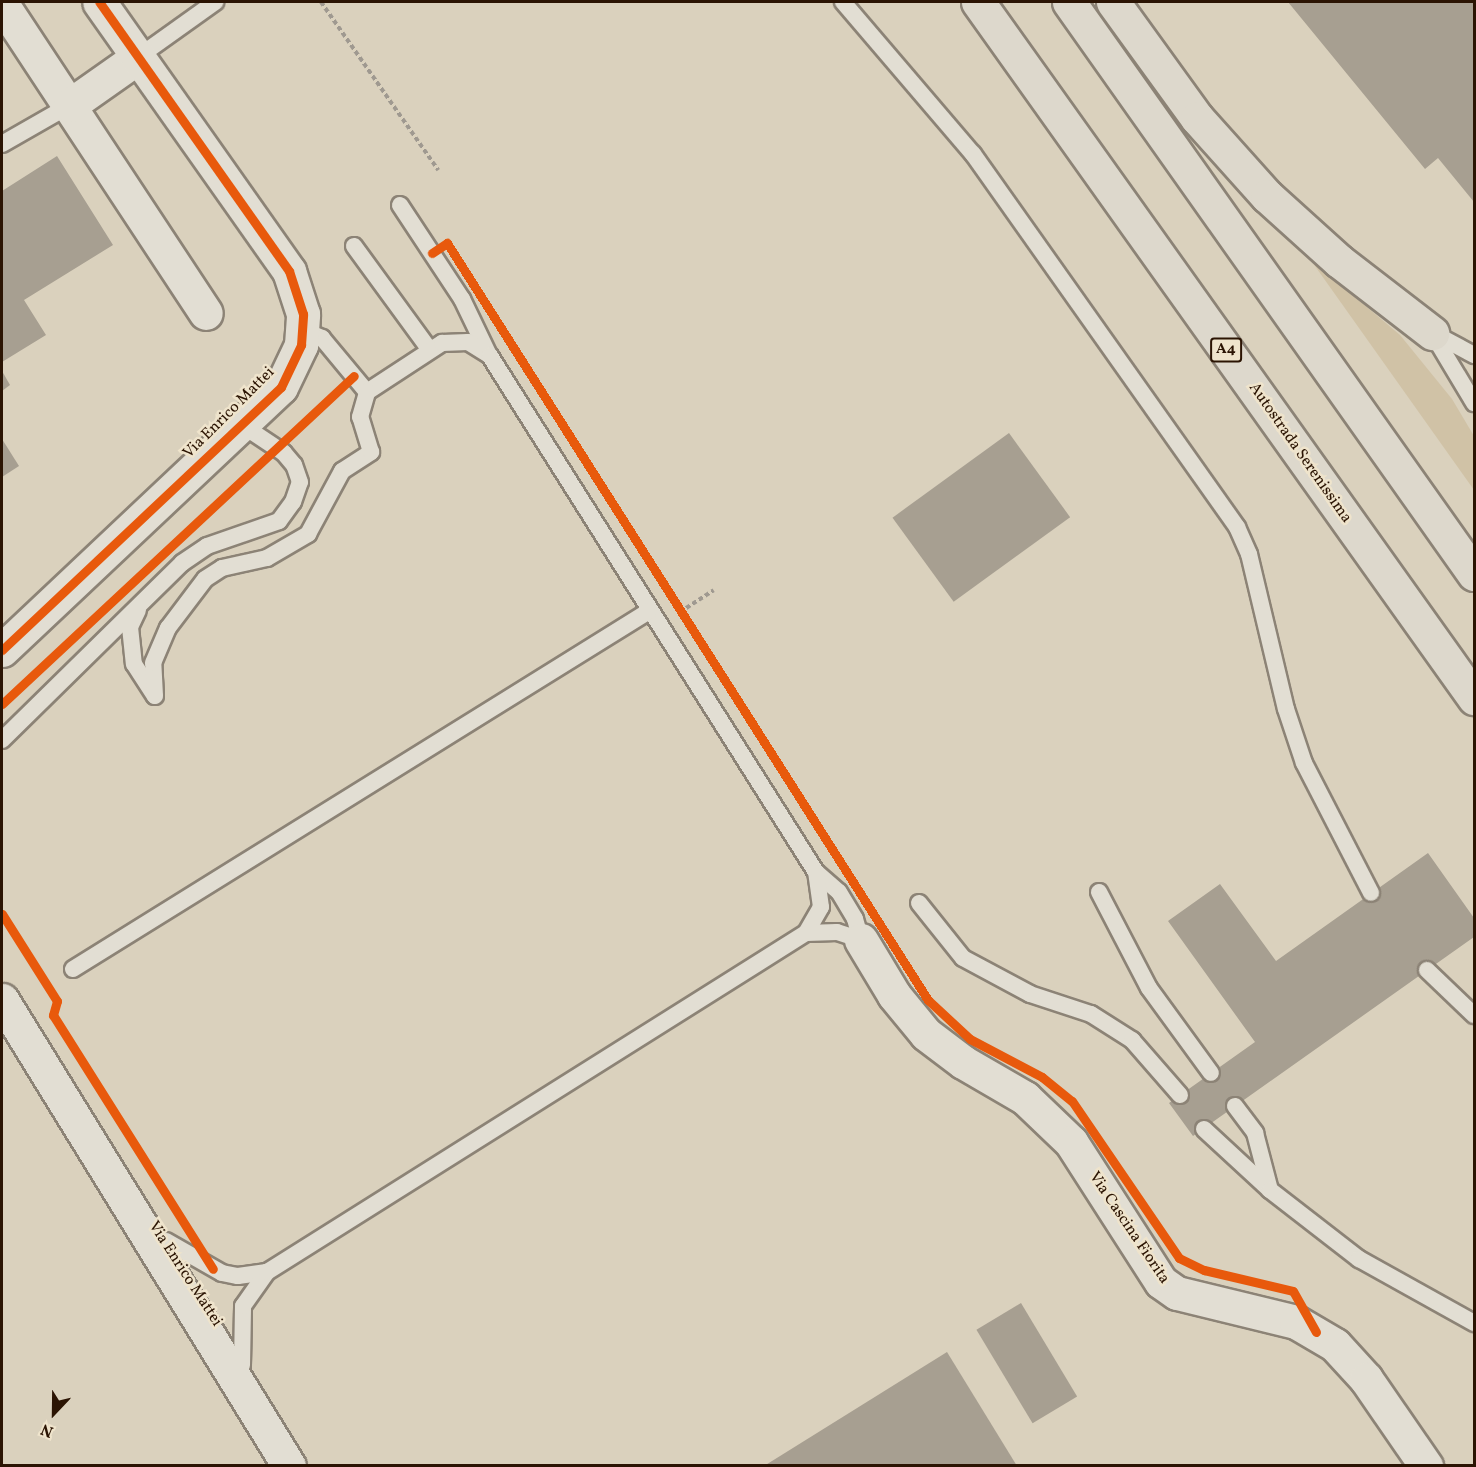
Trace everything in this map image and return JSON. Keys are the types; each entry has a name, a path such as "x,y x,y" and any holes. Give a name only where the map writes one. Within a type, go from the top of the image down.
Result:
{"highway":[{"name":"Autostrada Serenissima","path":"978,2 1474,698"},
{"path":"1069,2 1474,574"},
{"path":"1113,2 1197,118 1267,196 1339,261 1432,333"}],"street":[{"name":"Via Enrico Mattei","path":"2,650 242,425 290,374 303,330 300,297 289,271 99,2"},
{"path":"2,4 206,313"},
{"path":"70,105 138,57"},
{"name":"Via Cascina Fiorita","path":"861,940 894,995 926,1034 963,1062 1025,1098 1064,1134 1161,1282 1178,1293 1296,1322 1335,1345 1366,1379 1426,1466"},
{"name":"Via Enrico Mattei","path":"2,1000 289,1466"},
{"name":"Via Enrico Mattei","path":"57,1089 166,1241 304,1466"}],"lane":[{"path":"138,57 215,2"},
{"path":"843,2 973,154 1237,527 1249,554 1284,699 1304,763 1371,893"},
{"path":"2,144 70,105"},
{"path":"400,205 462,299 490,356 649,611 816,872 838,892 855,919 861,940"},
{"path":"354,246 429,349"},
{"path":"303,330 322,338 367,392"},
{"path":"1432,333 1474,355"},
{"path":"1432,333 1474,403"},
{"path":"142,602 130,627 134,664 155,696 153,663 168,628 205,579 222,568 267,558 290,548 308,534 342,471 371,452 360,417 367,392 429,349 454,340 468,342 490,356"},
{"path":"2,740 182,563 207,546 279,521 294,502 300,482 294,465 284,453 242,425"},
{"path":"73,969 649,611"},
{"path":"242,1365 243,1306 267,1272 806,933 821,907 816,872"},
{"path":"1099,891 1149,988 1211,1073"},
{"path":"919,903 963,958 1030,994 1090,1014 1132,1040 1180,1095"},
{"path":"806,933 837,932 861,940"},
{"path":"1428,970 1474,1015"},
{"path":"1235,1106 1255,1133 1270,1190"},
{"path":"1204,1128 1270,1190 1359,1259 1474,1323"},
{"path":"166,1241 222,1273 238,1276 267,1272"}],"path":[{"path":"321,2 438,170"},
{"path":"680,612 714,590"},
{"path":"674,602 686,622"}],"shaded area":[{"path":"1310,259 1400,335 1452,399 1474,436 1474,490"}],"building":[{"path":"1288,2 1474,2 1474,202 1438,158 1425,169"},
{"path":"57,156 113,245 24,300 46,335 2,362 2,191"},
{"path":"2,371 10,385 2,391"},
{"path":"1009,433 1070,517 954,602 893,518"},
{"path":"2,439 19,466 2,477"},
{"path":"1428,853 1474,918 1474,937 1193,1136 1169,1103 1255,1042 1168,921 1220,884 1276,961"},
{"path":"1021,1303 1077,1396 1033,1423 976,1330"},
{"path":"947,1352 1017,1466 764,1466"}],"cycle path":[{"path":"2,650 281,387 301,345 303,314 289,271 99,2"},
{"path":"432,253 447,243 928,1000 970,1039 1042,1077 1072,1101 1179,1258 1204,1270 1293,1291 1316,1332"},
{"path":"2,704 354,376"},
{"path":"2,914 57,1001 53,1015 213,1269"}]}
